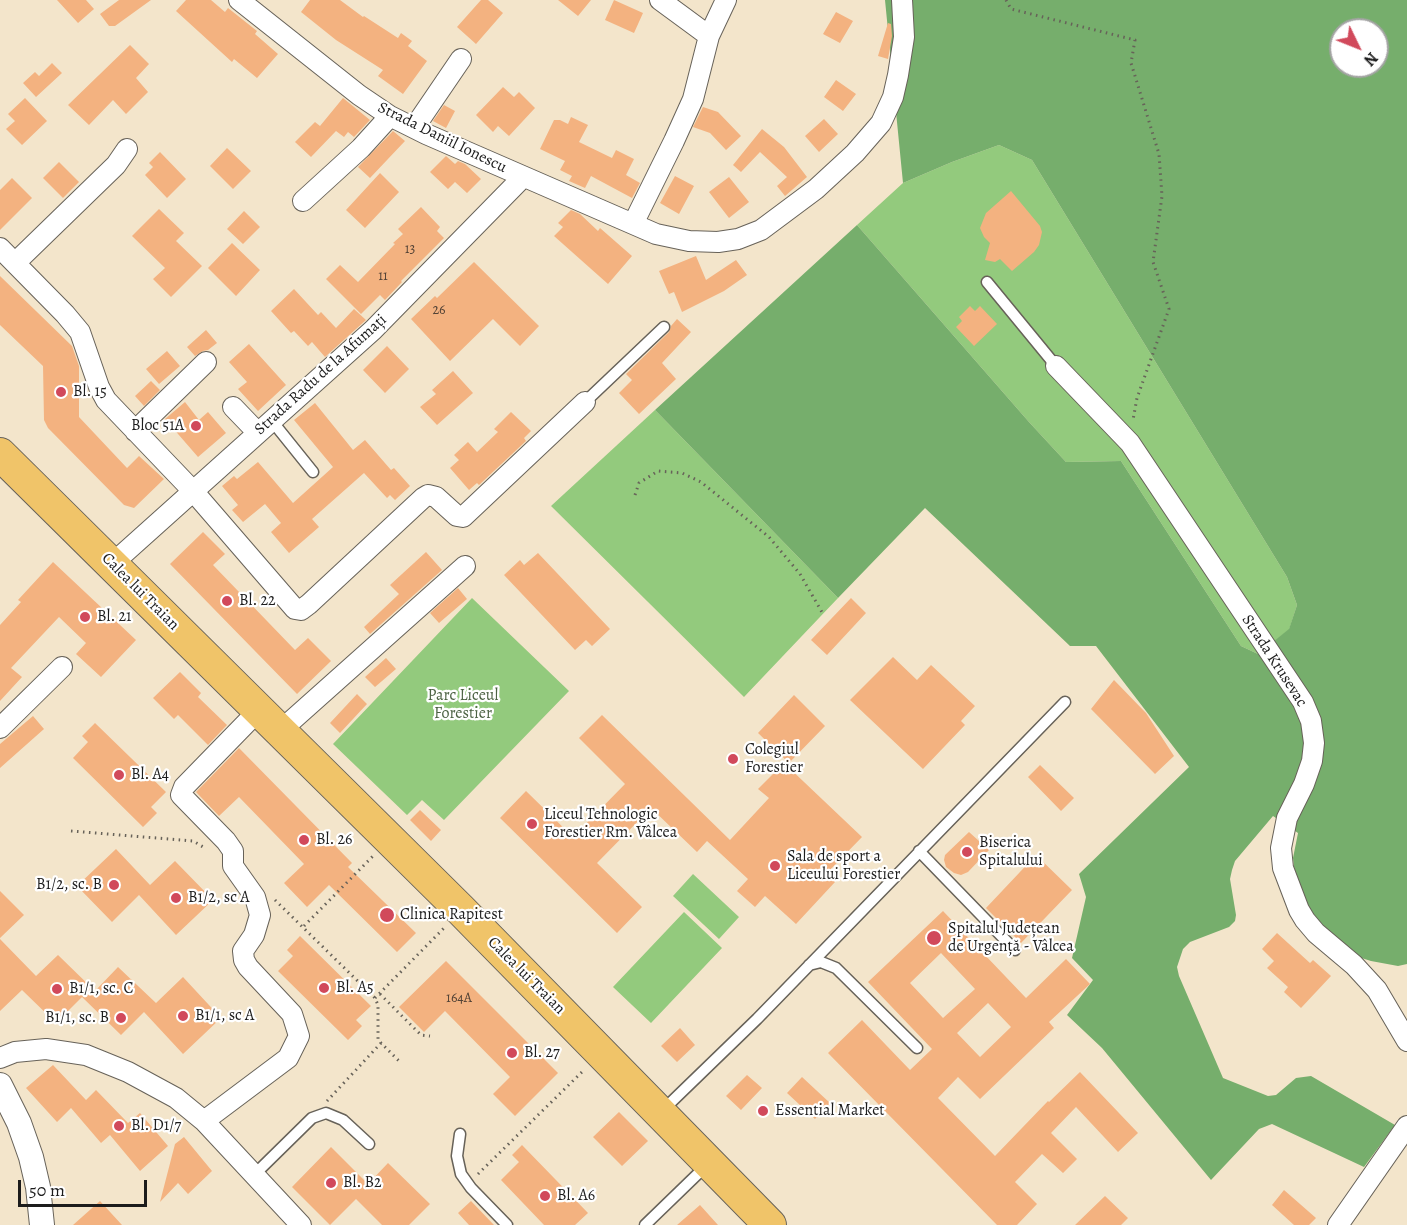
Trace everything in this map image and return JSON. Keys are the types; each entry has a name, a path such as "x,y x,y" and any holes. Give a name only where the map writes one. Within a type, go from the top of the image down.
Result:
{"main road":[{"name":"Calea lui Traian","path":"0,454 389,839 770,1225"}],"street":[{"name":"Strada Daniil Ionescu","path":"239,0 359,95 390,116 523,177 656,234 689,241 718,242 738,239 761,230 816,189 855,153 881,123 893,97 904,37 902,0"},
{"path":"660,0 709,36"},
{"path":"633,224 693,99 709,36 726,0"},
{"path":"414,128 461,59"},
{"path":"303,201 361,148 390,116"},
{"path":"15,263 117,165 126,149"},
{"name":"Strada Radu de la Afumați","path":"112,564 373,330 523,177"},
{"path":"0,248 80,332 99,387 106,400 193,491 295,609 302,610 428,495 436,497 457,516 463,517 585,402"},
{"path":"135,431 206,362"},
{"name":"Strada Krusevac","path":"1056,366 1130,443 1303,702 1311,721 1314,743 1312,761 1304,784 1287,818 1281,848 1282,868 1305,920 1316,933 1354,965 1377,990 1407,1041"},
{"path":"233,407 265,427"},
{"path":"204,1120 288,1058 299,1036 292,1014 244,960 243,951 254,935 260,915 255,897 233,866 233,851 226,841 181,795 184,787 465,566"},
{"path":"0,728 62,667"},
{"path":"0,1058 15,1052 46,1048 86,1055 128,1072 166,1093 204,1120 301,1225"},
{"path":"2,1092 19,1123 31,1157 38,1187 42,1225"},
{"path":"1338,1225 1407,1126"}],"lane":[{"path":"987,282 1056,366"},
{"path":"585,402 664,327"},
{"path":"265,427 313,472"},
{"path":"660,1112 757,1019 1065,702"},
{"path":"919,851 1015,950"},
{"path":"809,965 821,962 836,968 917,1048"},
{"path":"255,1174 312,1118 326,1113 336,1116 369,1144"},
{"path":"460,1134 457,1156 461,1174 507,1225"},
{"path":"645,1225 710,1162"}],"path":[{"path":"1006,0 1011,9 1136,40 1131,63 1159,154 1162,196 1153,262 1169,309 1137,398 1130,443"},
{"path":"636,495 639,483 658,471 682,473 701,482 769,537 800,574 823,614"},
{"path":"71,831 193,841 233,866"},
{"path":"303,926 389,839"},
{"path":"268,895 303,926 375,998 378,1005 378,1040 399,1062"},
{"path":"375,998 428,945"},
{"path":"380,994 421,1035 430,1036"},
{"path":"312,1118 381,1043"},
{"path":"468,1184 577,1077"}],"green space":[{"path":"885,0 1407,0 1407,964 1398,966 1352,955 1310,918 1296,883 1293,858 1298,833 1273,816 1235,861 1230,879 1235,921 1229,927 1190,942 1183,949 1177,967 1223,1078 1268,1096 1276,1095 1296,1078 1311,1076 1395,1125 1364,1167 1272,1124 1259,1129 1211,1180 1102,1048 1067,1015 1093,980 1072,958 1086,897 1079,874 1189,767 1096,646 1070,646 925,508 838,598 655,410 857,225 1066,462 1121,461 1241,646 1258,654 1289,629 1297,605 1287,577 1032,160 999,145 903,183"},
{"path":"999,145 1032,160 1287,577 1297,605 1289,630 1258,654 1241,646 1121,461 1066,462 857,225 903,183"},
{"path":"655,410 838,598 744,697 551,506"},
{"name":"Parc Liceul Forestier","path":"472,598 569,691 444,820 422,800 407,815 333,744"},
{"path":"693,874 739,917 719,939 673,896"},
{"path":"684,912 722,948 651,1023 613,987"}],"building":[{"path":"57,0 86,0 94,9 78,23"},
{"path":"119,0 151,0 115,26 109,26 100,14"},
{"path":"186,0 211,0 225,12 228,8 257,31 255,34 278,54 257,78 234,59 232,62 176,11"},
{"path":"310,0 340,0 398,38 401,33 412,41 408,46 427,61 403,94 378,76 383,70 336,40 301,12"},
{"path":"481,0 488,0 503,13 476,44 457,27"},
{"path":"558,0 591,0 578,16"},
{"path":"614,0 643,13 634,33 605,20"},
{"path":"836,12 853,21 840,43 823,34"},
{"path":"888,23 891,24 892,36 888,59 878,56"},
{"path":"130,45 149,64 136,78 148,92 126,114 113,100 89,125 68,105"},
{"path":"52,63 62,73 36,97 23,83 35,72 39,76"},
{"path":"836,80 856,94 843,111 824,97"},
{"path":"503,87 514,97 519,92 535,108 509,136 498,126 493,132 476,115"},
{"path":"25,98 47,121 22,145 6,129 15,121 8,114"},
{"path":"343,98 370,120 354,137 348,132 344,137 336,131 311,157 295,142 315,122 320,126"},
{"path":"444,105 455,111 446,128 433,121"},
{"path":"703,107 718,112 741,136 726,150 710,133 693,127"},
{"path":"571,117 588,125 579,142 612,158 616,150 634,159 626,175 640,183 632,198 591,176 585,188 569,181 572,176 560,170 565,161 540,149 554,120 568,124"},
{"path":"824,119 838,134 819,152 805,136"},
{"path":"762,129 784,147 807,177 785,196 777,186 787,177 760,152 741,172 733,165"},
{"path":"393,131 405,141 370,178 358,167"},
{"path":"227,148 251,171 233,189 210,166"},
{"path":"160,152 186,179 167,198 145,175 153,167 149,163"},
{"path":"446,156 455,164 458,161 465,164 481,179 467,193 455,182 448,189 430,172"},
{"path":"59,162 79,182 63,198 43,178"},
{"path":"380,173 399,192 365,228 346,210"},
{"path":"675,176 694,186 679,214 660,203"},
{"path":"729,177 749,202 729,218 709,192"},
{"path":"12,178 32,198 0,230 0,190"},
{"path":"1011,191 1040,226 1042,232 1039,245 1034,252 1012,271 1000,259 995,262 985,260 990,243 980,228 986,213"},
{"path":"421,207 440,227 437,231 444,238 385,300 380,295 361,314 326,279 340,265 358,282 395,244 393,243 403,234 398,229"},
{"path":"159,209 184,233 176,241 202,266 171,297 153,279 165,268 132,236"},
{"path":"571,210 580,214 598,231 600,228 632,256 608,284 554,236 563,227 558,223"},
{"path":"244,211 260,227 243,244 227,229"},
{"path":"232,243 260,270 236,296 208,268"},
{"path":"696,256 706,280 736,260 747,275 724,291 682,312 674,292 669,294 659,271"},
{"path":"474,262 539,326 520,346 493,319 450,361 411,319 435,296 437,298"},
{"name":"Bl. 15","path":"0,276 72,346 79,366 79,417 127,468 139,456 164,479 134,508 124,505 48,428 44,420 43,366 0,325"},
{"path":"294,289 318,315 321,312 336,328 354,309 366,320 325,357 312,342 308,346 294,331 291,333 271,311"},
{"path":"970,306 975,311 980,306 997,324 974,346 956,327 962,321 959,317"},
{"path":"677,319 691,332 662,363 676,379 639,414 619,393 632,380 626,374 669,332"},
{"path":"206,330 217,343 195,356 187,347"},
{"path":"249,344 286,385 258,411 238,389 247,382 229,362"},
{"path":"387,346 409,369 385,393 363,370"},
{"path":"167,351 180,366 159,384 146,369"},
{"path":"453,371 473,393 437,425 420,407 436,394 432,390"},
{"path":"151,381 160,390 144,406 135,396"},
{"name":"Bloc 51A","path":"185,402 199,420 208,412 226,433 198,457 165,419"},
{"path":"315,403 353,450 365,440 391,470 394,468 410,486 395,500 390,495 387,498 364,473 312,519 319,527 289,553 271,532 281,523 265,504 243,522 232,510 238,505 222,486 234,476 237,479 258,462 293,503 333,467 294,420"},
{"path":"511,412 531,431 524,438 526,441 479,485 477,483 469,490 450,468 459,460 454,455 468,442 477,452 498,432 494,429"},
{"name":"Bl. 22","path":"203,532 225,554 213,565 295,650 308,638 331,661 297,694 170,564"},
{"path":"426,552 442,570 370,634 364,627 399,594 390,585"},
{"path":"538,553 610,629 592,646 586,640 575,650 504,575 520,560 524,565"},
{"name":"Bl. 21","path":"53,562 136,640 101,677 76,654 86,643 59,617 11,668 22,677 0,701 0,625 21,602 18,600"},
{"path":"458,588 467,599 439,623 430,613"},
{"path":"851,598 866,613 827,655 811,640"},
{"path":"893,657 917,680 931,665 975,706 961,721 965,725 923,769 850,700"},
{"path":"386,658 396,669 375,687 365,677"},
{"path":"180,672 201,693 198,697 227,725 208,745 178,715 174,719 153,698"},
{"path":"1114,680 1146,713 1174,756 1155,774 1091,709"},
{"path":"357,694 367,704 340,733 330,723"},
{"path":"794,695 825,726 789,763 758,733"},
{"path":"602,715 730,840 769,798 758,789 784,763 862,837 826,874 835,882 796,924 765,896 755,907 737,891 748,879 707,841 697,852 651,808 597,863 642,907 617,933 500,818 526,791 573,837 625,784 579,738"},
{"path":"33,716 44,729 0,768 0,744"},
{"name":"Bl. A4","path":"95,723 166,792 151,807 157,813 143,827 73,758 88,742 82,736"},
{"name":"Bl. 26","path":"239,748 352,863 348,867 416,933 397,952 329,885 307,907 284,883 304,864 239,797 219,816 196,792"},
{"path":"1040,765 1074,798 1061,811 1028,777"},
{"path":"420,810 441,830 431,841 410,820"},
{"name":"Biserica Spitalului","path":"969,832 989,850 968,872 961,875 946,867 944,860 945,855"},
{"path":"116,849 150,885 175,861 213,900 176,935 139,895 112,922 77,886"},
{"path":"1036,855 1072,890 1021,943 986,908"},
{"path":"0,891 24,915 0,938"},
{"path":"943,911 1026,998 1066,959 1090,984 1049,1022 1054,1028 980,1099 958,1077 938,1098 995,1156 1048,1101 1080,1072 1138,1133 1118,1152 1076,1107 1051,1133 1077,1159 1063,1173 1042,1154 1015,1182 1037,1204 1017,1225 997,1225 828,1053 862,1020 910,1070 932,1049 868,982","holes":["941,953 975,989 943,1018 910,983","988,1003 1011,1027 980,1057 957,1033"]},
{"path":"1277,933 1310,963 1313,960 1331,976 1301,1008 1284,992 1288,987 1267,968 1274,961 1262,949"},
{"name":"Bl. A5","path":"300,936 371,1006 356,1020 362,1026 348,1040 278,971 293,956 287,950"},
{"path":"0,939 36,976 58,955 95,991 118,967 156,1003 183,977 221,1018 183,1054 144,1012 121,1035 82,997 56,1023 22,990 0,1011"},
{"name":"Bl. 27","path":"446,961 558,1073 515,1116 493,1094 510,1077 445,1011 424,1032 399,1007"},
{"path":"680,1028 695,1045 677,1062 661,1046"},
{"name":"Bl. D1/7","path":"53,1065 86,1100 96,1090 128,1123 140,1113 168,1146 140,1171 110,1135 101,1143 71,1108 57,1122 26,1088"},
{"path":"747,1075 762,1088 741,1110 726,1096"},
{"path":"802,1077 830,1103 815,1119 787,1093"},
{"path":"619,1112 648,1141 622,1166 593,1137"},
{"path":"184,1137 212,1171 188,1194 178,1183 160,1202 175,1144"},
{"name":"Bl. A6","path":"522,1145 588,1213 575,1225 544,1225 501,1180 519,1162 512,1155"},
{"name":"Bl. B2","path":"331,1147 368,1184 388,1163 430,1204 409,1225 382,1225 356,1199 330,1225 292,1187"},
{"path":"1284,1190 1316,1218 1309,1225 1294,1225 1272,1205"},
{"path":"1105,1196 1128,1218 1121,1225 1075,1225"},
{"path":"100,1201 122,1225 73,1225"},
{"path":"471,1201 494,1225 469,1225 458,1213"},
{"path":"700,1205 718,1225 677,1225"}],"place":[{"name":"Bl. 15","path":"61,392"},
{"name":"Bloc 51A","path":"196,426"},
{"name":"Bl. 22","path":"227,601"},
{"name":"Bl. 21","path":"85,617"},
{"name":"Colegiul Forestier","path":"733,759"},
{"name":"Bl. A4","path":"119,775"},
{"name":"Liceul Tehnologic Forestier Rm. Vâlcea","path":"532,824"},
{"name":"Bl. 26","path":"304,840"},
{"name":"Biserica Spitalului","path":"967,852"},
{"name":"Sala de sport a Liceului Forestier","path":"775,866"},
{"name":"B1/2, sc. B","path":"114,885"},
{"name":"B1/2, sc A","path":"176,898"},
{"name":"Clinica Rapitest","path":"387,915"},
{"name":"Spitalul Județean de Urgență - Vâlcea","path":"934,938"},
{"name":"Bl. A5","path":"324,988"},
{"name":"B1/1, sc. C","path":"57,989"},
{"name":"B1/1, sc A","path":"183,1016"},
{"name":"B1/1, sc. B","path":"121,1018"},
{"name":"Bl. 27","path":"512,1053"},
{"name":"Essential Market","path":"763,1111"},
{"name":"Bl. D1/7","path":"119,1126"},
{"name":"Bl. B2","path":"331,1183"},
{"name":"Bl. A6","path":"545,1196"}]}
